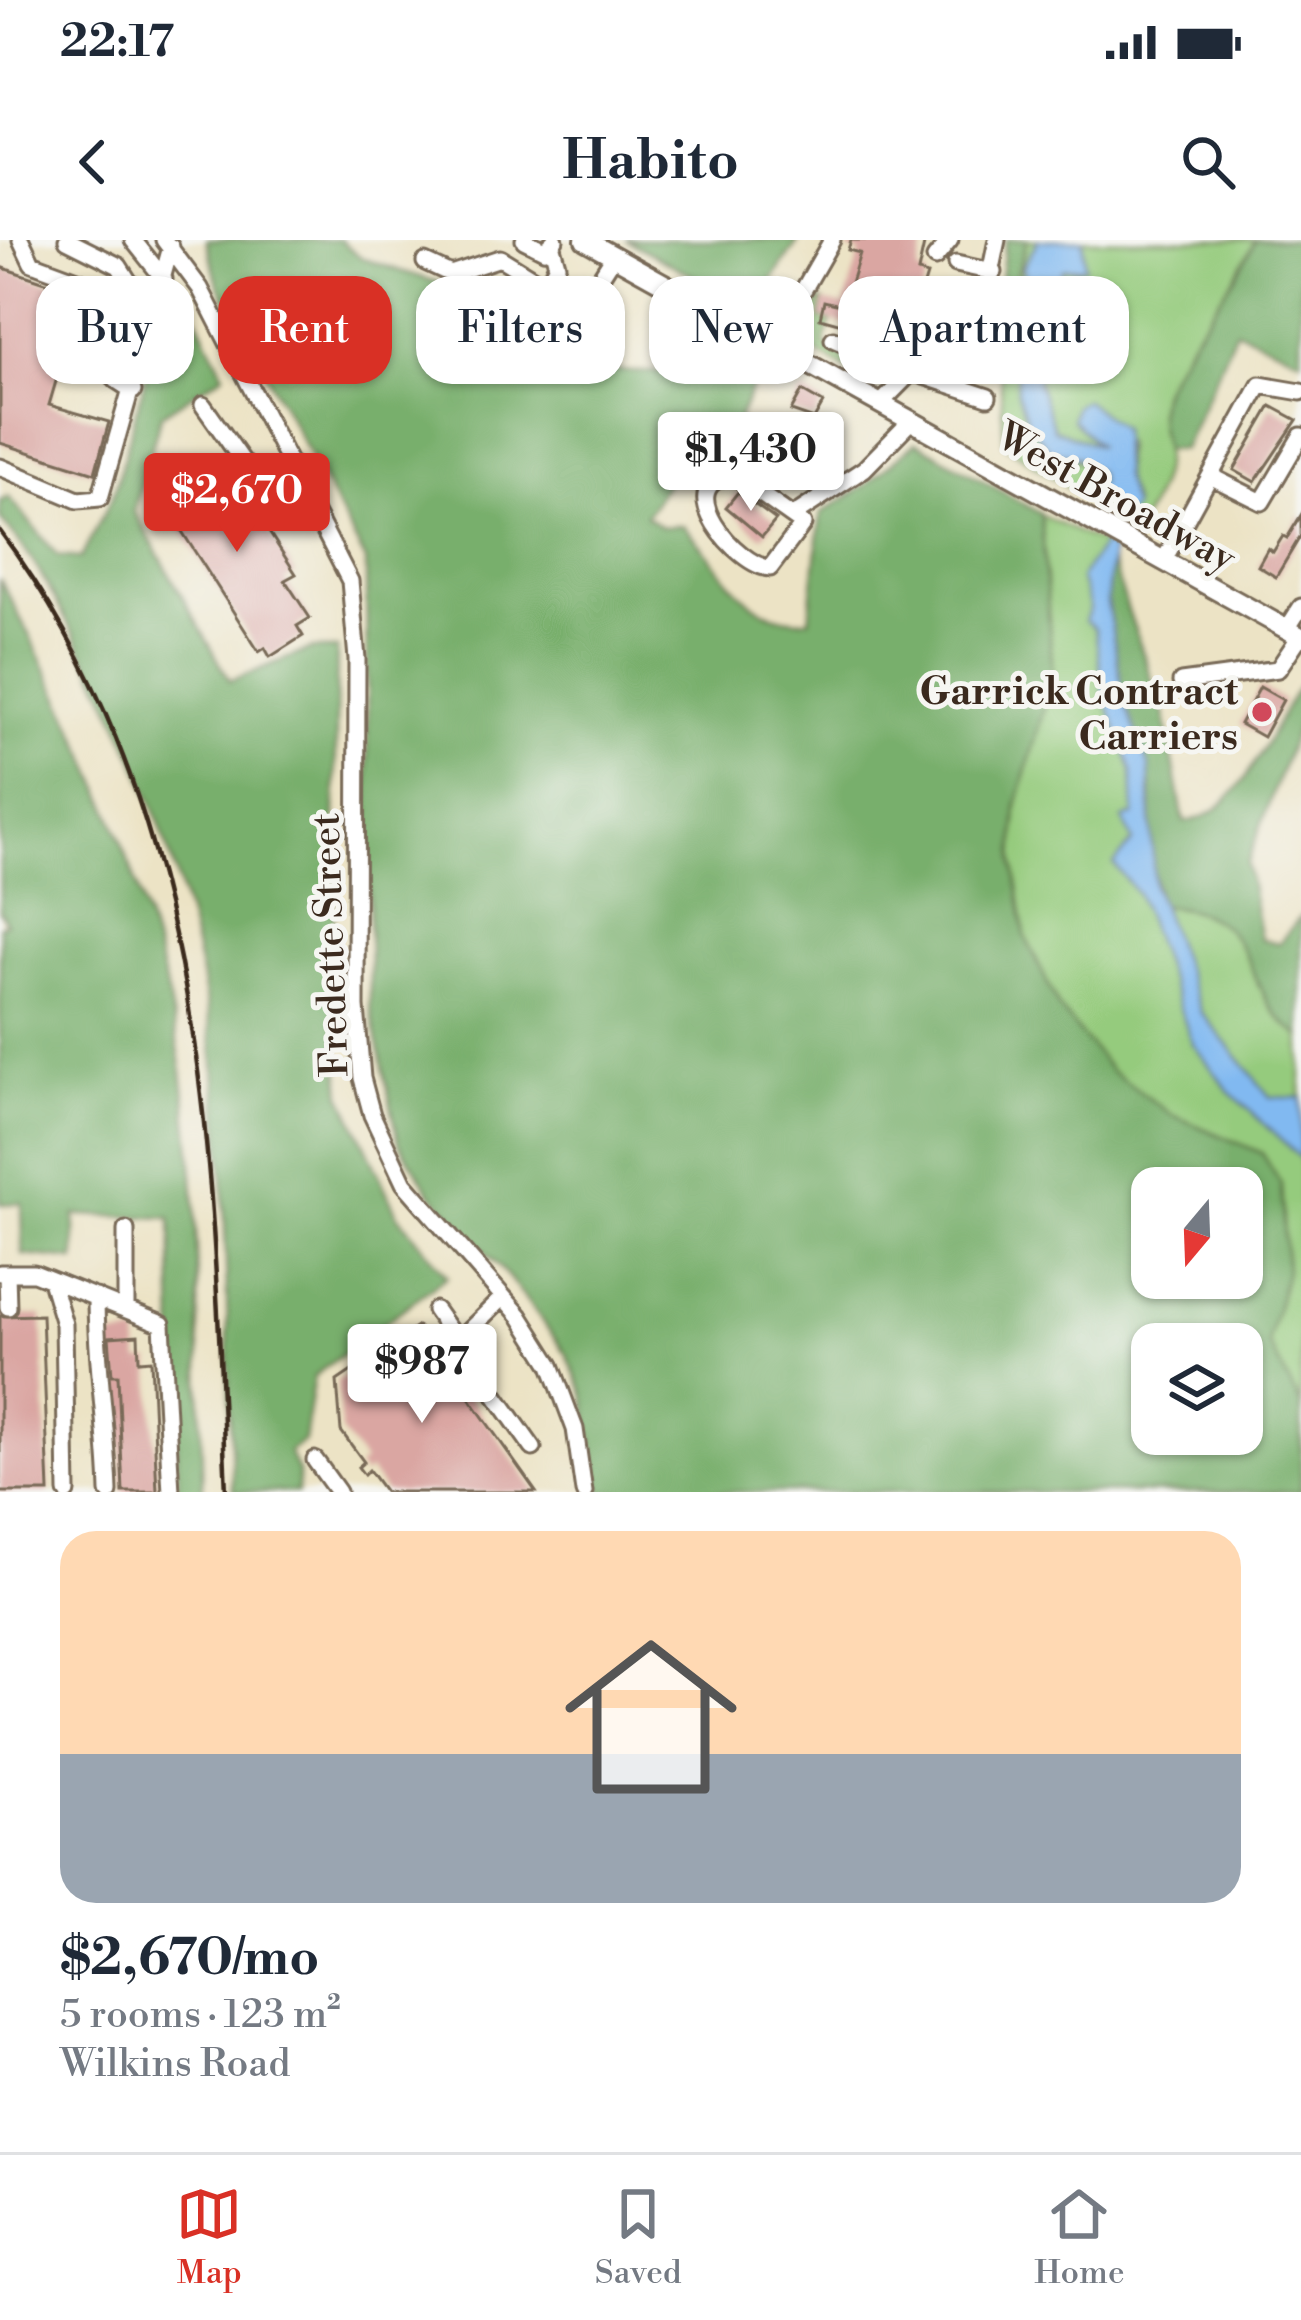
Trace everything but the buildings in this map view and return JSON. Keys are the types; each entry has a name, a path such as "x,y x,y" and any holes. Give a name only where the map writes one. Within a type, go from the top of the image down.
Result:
{"main road":[{"name":"West Broadway","path":"585,240 651,276"},
{"name":"West Broadway","path":"814,366 1296,634"}],"street":[{"path":"21,240 32,263 99,288 112,329 116,380 133,391"},
{"path":"67,240 119,266 125,276"},
{"path":"133,240 162,276"},
{"path":"811,276 832,240"},
{"path":"935,259 950,240"},
{"path":"992,276 997,240"},
{"path":"515,265 526,241 553,244 557,265 552,276"},
{"path":"184,262 190,242"},
{"path":"164,276 168,244"},
{"name":"Fredette Street","path":"168,244 184,262 338,549 350,581 356,627 356,1007 362,1078 379,1134 404,1184 502,1298 558,1379 580,1449 584,1492"},
{"path":"602,276 614,256"},
{"path":"425,262 451,274 494,258 534,276"},
{"path":"956,264 994,272"},
{"path":"833,338 838,340"},
{"path":"0,466 78,500 100,498 135,384"},
{"path":"881,403 900,384"},
{"path":"946,384 988,397"},
{"path":"1164,560 1260,385 1301,392"},
{"path":"203,404 265,493 277,498 306,488"},
{"path":"794,515 876,460 912,420"},
{"path":"1210,476 1262,502 1301,436"},
{"path":"734,475 794,515 802,530 764,569 717,530 705,503 717,480 734,475"},
{"path":"1181,682 1277,669 1296,634 1300,609"},
{"path":"126,1231 126,1309"},
{"path":"8,1307 3,1273 34,1273 52,1284 163,1324 167,1332 171,1492"},
{"path":"52,1284 64,1324 67,1492"},
{"path":"96,1297 96,1379 106,1399 109,1492"},
{"path":"458,1341 502,1298"},
{"path":"435,1310 533,1448"},
{"path":"315,1460 338,1492"}],"green space":[{"path":"206,240 340,240 362,258 418,276 416,384 625,384 625,371 649,371 649,384 754,384 738,419 753,432 738,457 673,432 658,452 668,480 646,516 662,527 682,525 736,588 768,613 809,619 821,513 865,486 916,442 1041,514 1053,676 1017,805 1014,860 1025,935 1059,1008 1111,1071 1172,1115 1262,1153 1281,1184 1286,1271 1268,1343 1301,1405 1301,1492 601,1492 584,1393 566,1353 510,1279 431,1193 399,1143 370,1006 366,561 271,384 392,384 392,276 218,276 218,284"},
{"path":"626,240 799,240 775,276 693,276"},
{"path":"1006,240 1027,240 1017,276 1001,276"},
{"path":"1027,240 1038,240 1023,267 1024,276 1018,276"},
{"path":"1083,240 1255,240 1165,385 1158,407 1163,468 1153,500 1137,527 1121,524 1133,503 1123,477 1125,442 1072,419 1098,446 1054,429 1037,386 1129,384 1129,276 1060,276 1063,268 1079,270"},
{"path":"1255,240 1301,240 1301,359 1236,330 1183,449 1164,450 1158,415 1164,387"},
{"path":"820,300 824,301 820,318 831,321 824,344 838,353 838,364 814,351 814,312"},
{"path":"194,313 218,362 218,378 161,415 134,511 230,681 311,649 337,649 333,1006 342,1094 397,1214 447,1276 314,1376 304,1441 289,1452 298,1472 298,1492 233,1492 218,1109 206,1002 183,898 149,795 106,697 45,582 0,519 0,501 9,497 58,556 81,558 114,493 144,384 194,384"},
{"path":"1001,384 1019,384 1034,432 1045,445 1102,478 1100,484 1115,508 1114,519 1004,444"},
{"path":"1040,515 1103,544 1096,594 1139,754 1141,856 1193,1027 1301,1135 1301,1492 1148,1492 1149,1455 1263,1455 1263,1323 1151,1323 1152,1299 1263,1299 1263,1274 1271,1274 1263,1250 1263,1167 1236,1167 636,777"},
{"path":"1111,561 1165,717 1184,822 1205,816 1239,786 1301,683 1301,715 1247,864 1261,939 1279,943 1301,916 1301,1036 1280,1019 1235,938 1218,922 1194,911 1159,906 1151,858 1151,786 1125,703 1107,602"},
{"path":"0,579 99,784 138,890 169,1001 194,1183 203,1492 178,1492 171,1218 75,1215 75,1260 23,1255 22,1203 0,1204 0,926 6,923 0,911"},
{"path":"1159,906 1194,911 1218,922 1235,938 1266,999 1301,1036 1301,1098 1270,1098 1201,1012"}],"water":[{"path":"1038,240 1083,240 1085,267 1063,269 1060,276 1024,276 1023,267"},
{"path":"1017,384 1038,384 1054,429 1098,446 1072,419 1075,405 1085,400 1121,428 1123,477 1133,507 1121,524 1114,519 1112,504 1081,486 1100,484 1098,472 1079,458 1048,448 1029,425"},
{"path":"1103,544 1112,549 1107,602 1125,703 1149,766 1154,887 1201,1012 1270,1097 1301,1098 1301,1159 1229,1091 1193,1044 1138,895 1114,864 1133,841 1123,819 1134,815 1132,771 1104,694 1095,629 1085,621 1090,608 1080,578"}],"railway":[{"path":"0,531 69,640 122,753 160,871 186,992 203,1115 226,1492"}],"place":[{"name":"Garrick Contract Carriers","path":"1262,712"}]}
